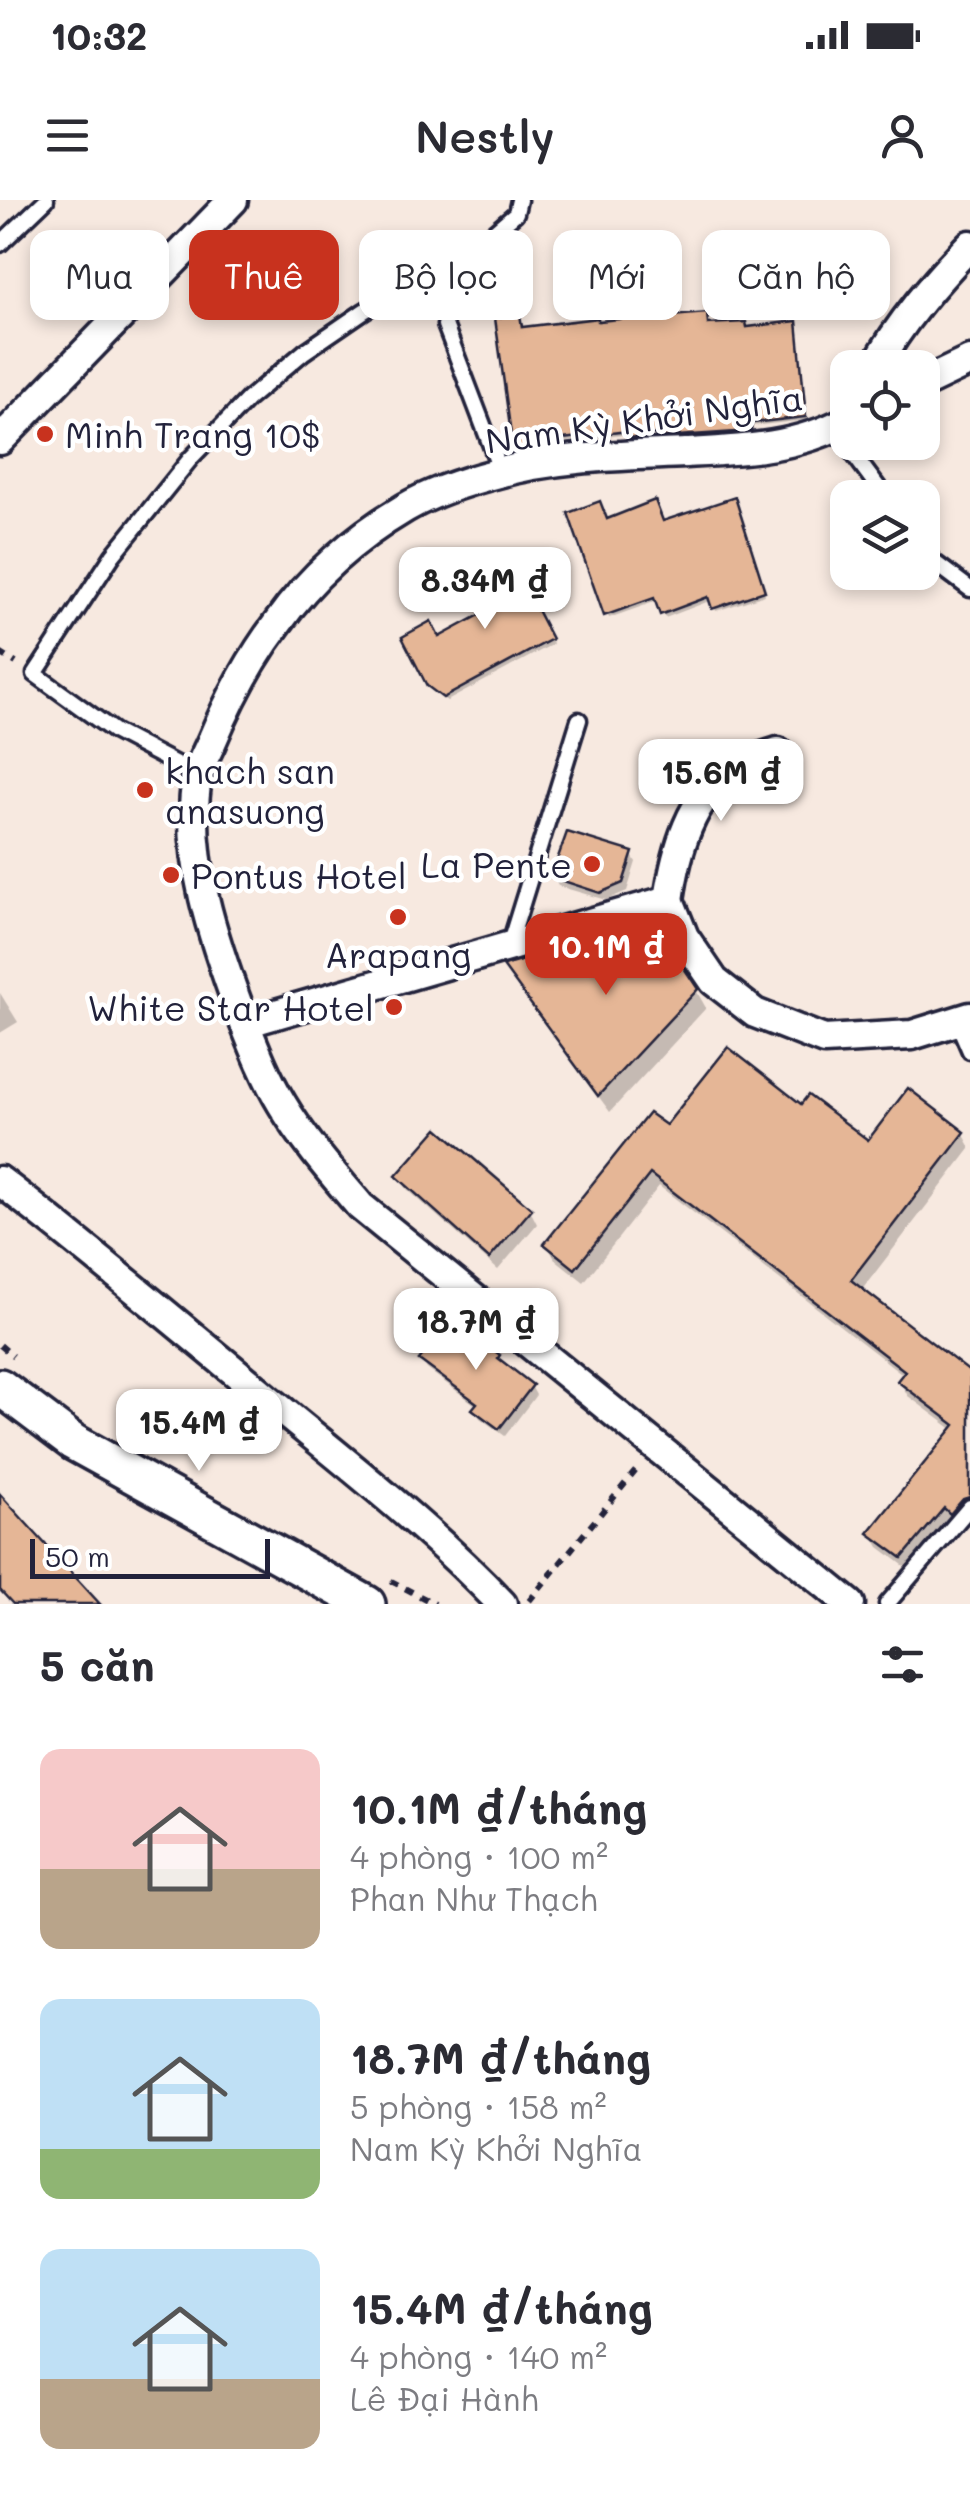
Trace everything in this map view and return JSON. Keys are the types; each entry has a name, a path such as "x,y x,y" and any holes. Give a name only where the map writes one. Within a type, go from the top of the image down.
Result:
{"street":[{"path":"0,440 233,200"},
{"path":"884,350 940,276 970,245"},
{"path":"940,375 970,361"},
{"name":"Nam Kỳ Khởi Nghĩa","path":"830,428 789,443 742,450 580,458 501,472 407,506 345,550 294,599 252,657 222,714 197,775 194,820 198,870 228,978 260,1061 312,1150 360,1206 850,1604"},
{"path":"778,752 734,768 710,789 690,819 675,859 668,900 684,936 714,981 754,1013 824,1040 912,1035 964,1019"},
{"path":"245,1023 668,900"},
{"path":"0,1181 374,1486 502,1604"},
{"path":"0,1387 73,1442 367,1604"}],"lane":[{"path":"0,244 46,200"},
{"path":"496,230 516,213 520,200"},
{"path":"197,775 115,732 35,674 113,555 191,458 248,399 304,352 359,314"},
{"path":"445,325 501,472"},
{"path":"940,566 970,589"},
{"path":"510,946 579,720"},
{"path":"964,1019 970,1051"},
{"path":"887,1604 970,1507"}],"path":[{"path":"445,325 450,320"},
{"path":"527,1604 655,1448"}],"building":[{"path":"702,313 702,320 708,320 708,324 746,322 747,327 797,321 806,417 752,423 751,431 629,438 628,431 538,442 538,446 513,449 495,320 521,320 522,327 682,320 682,315"},
{"path":"735,497 765,591 712,609 708,597 660,615 654,598 604,616 568,513 600,501 607,519 655,500 663,521"},
{"path":"530,554 553,597 535,606 552,639 443,698 427,686 402,637 431,621 439,637 500,604 485,577"},
{"name":"La Pente","path":"567,832 633,852 623,883 600,893 551,877"},
{"path":"638,927 664,938 698,989 598,1096 503,966"},
{"path":"728,1047 801,1104 808,1095 868,1140 908,1088 965,1132 851,1280 970,1372 970,1497 963,1499 950,1514 944,1508 902,1558 868,1533 955,1425 897,1381 905,1371 650,1174 575,1269 544,1244 649,1113 666,1125"},
{"path":"438,1128 532,1209 489,1259 396,1176"},
{"path":"451,1318 533,1385 499,1429 472,1409 477,1403 419,1360"},
{"path":"0,1494 100,1604 13,1604 0,1590"}],"place":[{"name":"Minh Trang 10$","path":"45,434"},
{"name":"khach san anasuong","path":"145,790"},
{"name":"La Pente","path":"592,864"},
{"name":"Pontus Hotel","path":"171,875"},
{"name":"Arapang","path":"398,917"},
{"name":"White Star Hotel","path":"394,1007"}]}
